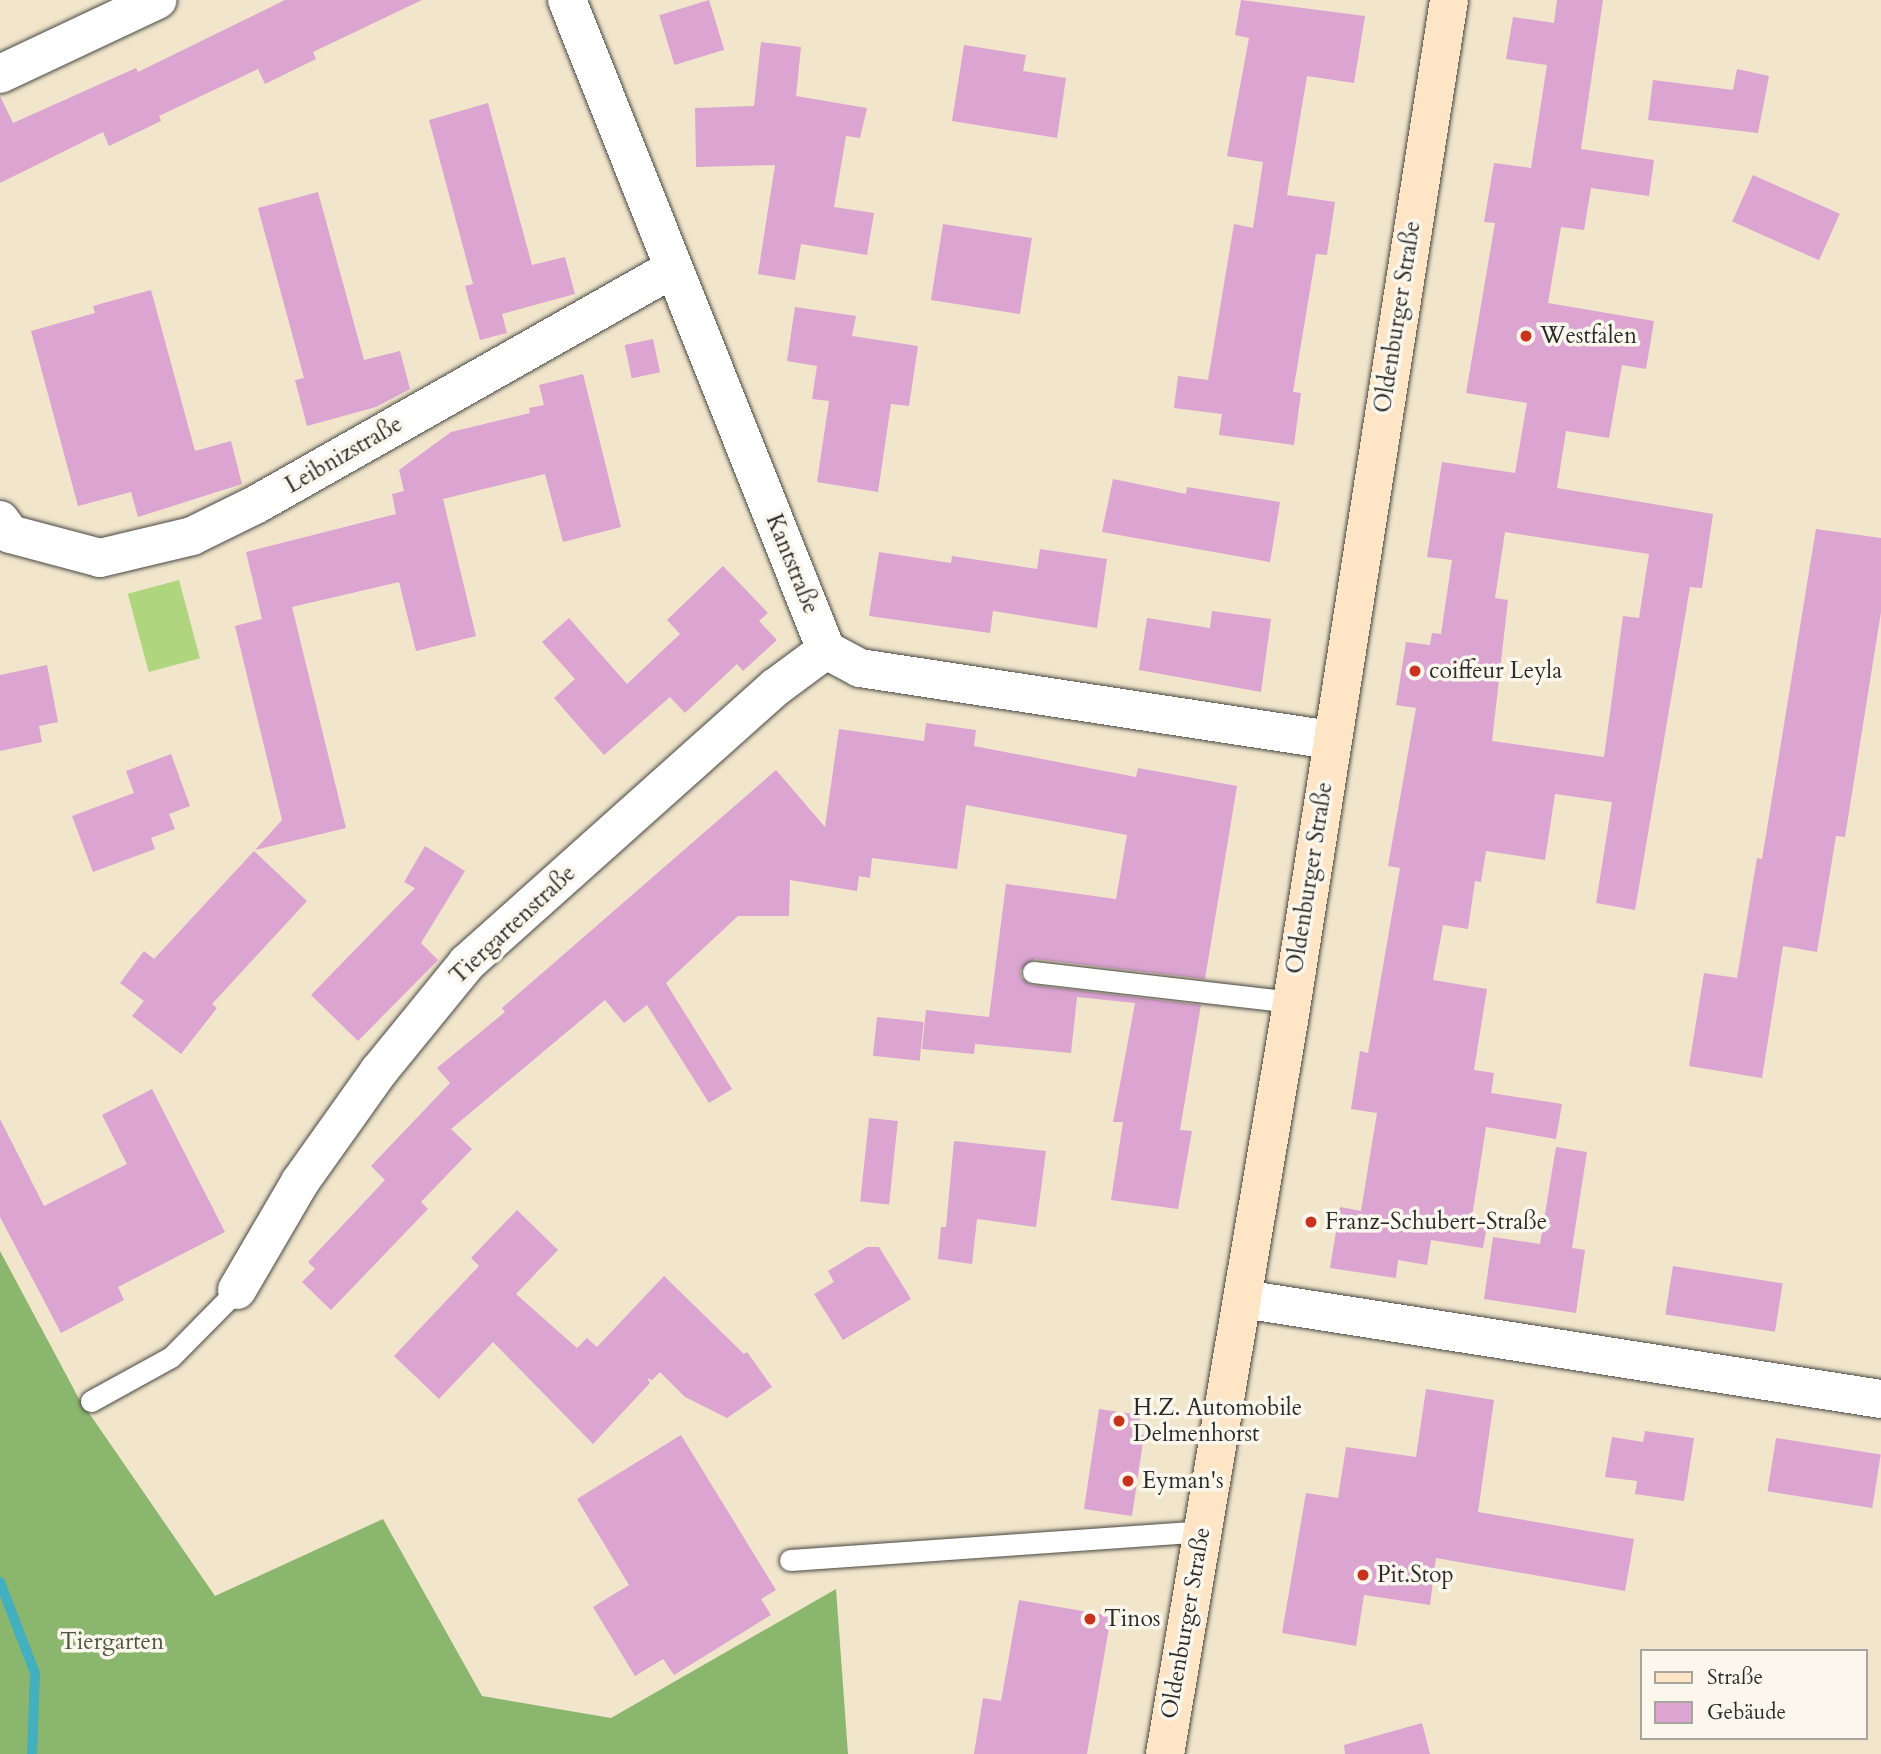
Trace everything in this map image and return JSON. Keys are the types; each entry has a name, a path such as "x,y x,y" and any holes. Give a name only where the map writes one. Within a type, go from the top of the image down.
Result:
{"main road":[{"name":"Oldenburger Straße","path":"1165,1754 1292,1002 1449,0"}],"street":[{"path":"0,74 158,0"},
{"name":"Kantstraße","path":"568,0 826,650"},
{"name":"Leibnizstraße","path":"0,520 10,534 100,558 192,536 257,504 673,269"},
{"path":"826,650 860,668 1331,740"},
{"name":"Tiergartenstraße","path":"237,1290 300,1182 379,1071 467,963 776,687 826,650"},
{"path":"1243,1299 1881,1399"}],"lane":[{"path":"1033,972 1292,1002"},
{"path":"91,1401 171,1357 237,1290"},
{"path":"790,1560 1202,1531"}],"green space":[{"path":"179,580 200,658 149,672 128,594"},
{"name":"Tiergarten","path":"0,1251 78,1397 215,1596 383,1519 482,1696 611,1718 836,1589 848,1754 0,1754"}],"building":[{"path":"285,0 422,0 313,52 316,59 265,84 258,69 159,116 161,121 109,146 103,132 0,183 0,96 13,123 136,68 138,72"},
{"path":"709,0 724,50 674,65 659,15"},
{"path":"1241,0 1365,16 1354,83 1307,76 1287,195 1335,202 1327,255 1316,254 1293,392 1301,393 1294,445 1219,435 1222,414 1174,408 1178,376 1208,380 1234,224 1253,228 1263,162 1227,156 1249,38 1235,35"},
{"path":"1557,0 1603,0 1581,149 1654,160 1649,196 1591,188 1584,230 1561,227 1548,303 1654,321 1646,369 1622,365 1609,438 1566,431 1557,488 1713,514 1702,588 1690,587 1635,910 1596,903 1612,802 1555,794 1545,860 1486,851 1481,882 1475,881 1468,929 1443,925 1433,980 1487,989 1474,1070 1494,1073 1491,1093 1562,1104 1556,1139 1486,1127 1472,1217 1488,1220 1483,1248 1431,1240 1427,1265 1398,1260 1396,1278 1330,1268 1340,1207 1361,1211 1377,1113 1351,1109 1360,1051 1368,1053 1400,868 1388,866 1416,708 1396,705 1406,642 1430,645 1432,633 1441,634 1452,560 1427,557 1442,462 1515,473 1527,403 1466,393 1495,223 1484,222 1494,163 1531,168 1547,65 1506,59 1513,17 1554,23","holes":["1505,532 1649,554 1639,618 1623,616 1604,757 1492,741 1508,600 1495,598"]},
{"path":"761,42 801,47 796,96 867,108 860,138 846,136 834,207 874,213 867,255 801,244 795,280 758,274 775,165 696,167 695,108 754,106"},
{"path":"964,45 1026,55 1023,71 1066,78 1057,138 952,121"},
{"path":"1737,69 1769,76 1758,133 1648,120 1653,80 1733,90"},
{"path":"488,103 532,265 565,257 575,294 502,314 507,333 480,340 465,286 473,284 429,120"},
{"path":"1753,175 1840,214 1819,260 1732,222"},
{"path":"318,192 364,360 400,351 410,389 376,407 307,426 295,380 304,378 258,208"},
{"path":"943,224 1032,238 1020,314 931,300"},
{"path":"151,290 195,451 231,441 242,484 138,517 131,492 78,506 31,331 95,313 93,306"},
{"path":"795,307 856,316 852,336 918,346 909,406 891,404 878,492 817,482 829,401 812,399 817,366 787,361"},
{"path":"653,339 660,372 632,378 625,345"},
{"path":"583,374 621,527 563,542 545,474 443,499 476,636 416,651 399,582 292,607 346,828 255,850 282,820 235,626 262,619 246,552 396,514 392,494 404,491 399,470 451,432 530,413 529,408 544,405 539,385"},
{"path":"1113,479 1186,494 1187,487 1280,502 1270,562 1102,532"},
{"path":"1816,529 1881,538 1881,612 1845,837 1836,836 1817,952 1783,946 1762,1078 1689,1066 1704,973 1737,978 1757,858 1762,859"},
{"path":"1040,549 1107,559 1097,628 993,611 990,633 869,616 879,552 951,563 952,556 1037,569"},
{"path":"723,566 768,613 759,621 777,640 743,671 737,664 685,713 670,697 604,755 554,698 575,679 542,642 569,618 627,684 680,634 667,620"},
{"path":"1212,611 1271,619 1261,692 1139,670 1147,618 1210,628"},
{"path":"47,665 58,722 39,726 42,742 0,751 0,675"},
{"path":"926,723 976,730 974,746 1136,777 1138,768 1237,786 1205,979 1035,959 1020,970 1021,978 1031,985 1201,1005 1180,1130 1192,1131 1178,1209 1111,1200 1123,1122 1113,1122 1135,1003 1077,997 1071,1053 975,1044 974,1054 922,1049 926,1010 989,1017 1006,884 1116,899 1127,835 966,805 957,869 872,858 870,878 859,876 857,891 790,880 789,916 738,916 666,983 732,1089 709,1103 647,1005 624,1023 605,1000 451,1129 472,1149 421,1202 428,1209 331,1310 302,1282 315,1269 308,1262 385,1180 371,1166 450,1083 437,1068 505,1012 502,1008 776,770 825,827 839,729 924,741"},
{"path":"171,754 190,806 169,814 175,829 151,838 155,849 93,872 72,816 134,793 126,771"},
{"path":"425,846 465,871 421,943 438,960 358,1041 311,995 415,888 404,882"},
{"path":"254,851 307,901 212,1004 217,1008 181,1054 132,1016 144,1001 120,983 144,951 154,959"},
{"path":"877,1017 924,1022 920,1061 873,1056"},
{"path":"152,1089 225,1232 118,1287 124,1300 61,1333 0,1217 0,1119 44,1206 127,1164 102,1115"},
{"path":"869,1118 898,1121 889,1205 860,1202"},
{"path":"954,1141 1046,1151 1036,1227 977,1219 972,1264 938,1259 941,1227 946,1227"},
{"path":"1556,1147 1587,1152 1572,1248 1585,1250 1576,1313 1484,1299 1493,1237 1540,1244"},
{"path":"517,1210 558,1250 516,1294 577,1348 587,1338 597,1347 664,1276 744,1354 747,1352 772,1387 727,1418 685,1397 660,1372 652,1380 647,1378 650,1383 593,1444 493,1342 439,1399 394,1356 479,1266 471,1258"},
{"path":"867,1247 879,1247 911,1299 843,1340 814,1294 834,1282 828,1271"},
{"path":"1673,1266 1783,1283 1775,1332 1665,1314"},
{"name":"Pit.Stop","path":"1426,1389 1494,1400 1478,1512 1634,1539 1625,1591 1436,1558 1430,1605 1364,1595 1356,1646 1282,1633 1306,1493 1338,1498 1346,1447 1416,1457"},
{"path":"1099,1409 1141,1415 1138,1434 1144,1435 1132,1516 1084,1509"},
{"path":"1645,1431 1694,1438 1684,1501 1635,1494 1637,1481 1605,1477 1612,1437 1643,1442"},
{"path":"681,1435 776,1590 761,1599 771,1615 674,1675 663,1659 635,1676 593,1607 629,1585 577,1499"},
{"path":"1776,1438 1881,1455 1872,1508 1768,1491"},
{"path":"1019,1600 1111,1616 1087,1754 974,1754 983,1698 1001,1701"},
{"path":"1422,1723 1430,1754 1345,1754 1344,1745"}],"waterway":[{"path":"0,1582 35,1673 32,1754"}],"place":[{"name":"Westfalen","path":"1526,336"},
{"name":"coiffeur Leyla","path":"1415,671"},
{"name":"Franz-Schubert-Straße","path":"1311,1222"},
{"name":"H.Z. Automobile Delmenhorst","path":"1119,1421"},
{"name":"Eyman's","path":"1128,1481"},
{"name":"Pit.Stop","path":"1363,1575"},
{"name":"Tinos","path":"1090,1619"}]}
